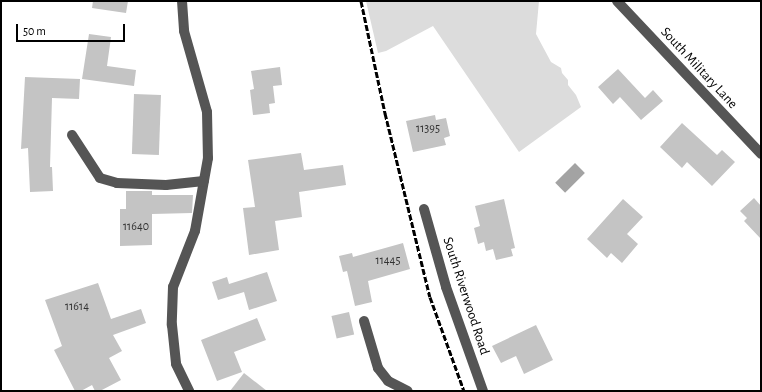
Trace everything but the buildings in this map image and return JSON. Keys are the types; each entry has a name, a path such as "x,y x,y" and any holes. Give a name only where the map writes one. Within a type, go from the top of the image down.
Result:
{"street":[{"path":"182,1 184,31 207,112 208,158 195,231 173,287 172,325 176,364 189,391"},
{"name":"South Military Lane","path":"617,1 761,154"},
{"path":"72,135 100,178 117,183 166,185 204,181"},
{"name":"South Riverwood Road","path":"424,209 446,287 483,391"},
{"path":"364,321 378,368 388,381 408,391"}],"shaded area":[{"path":"366,1 539,1 536,34 551,62 561,68 562,73 568,80 568,85 576,95 581,107 519,152 433,26 386,51 378,53"},
{"path":"575,163 585,173 565,193 555,183"}],"railway":[{"path":"361,1 385,113 430,297 464,391"}]}
